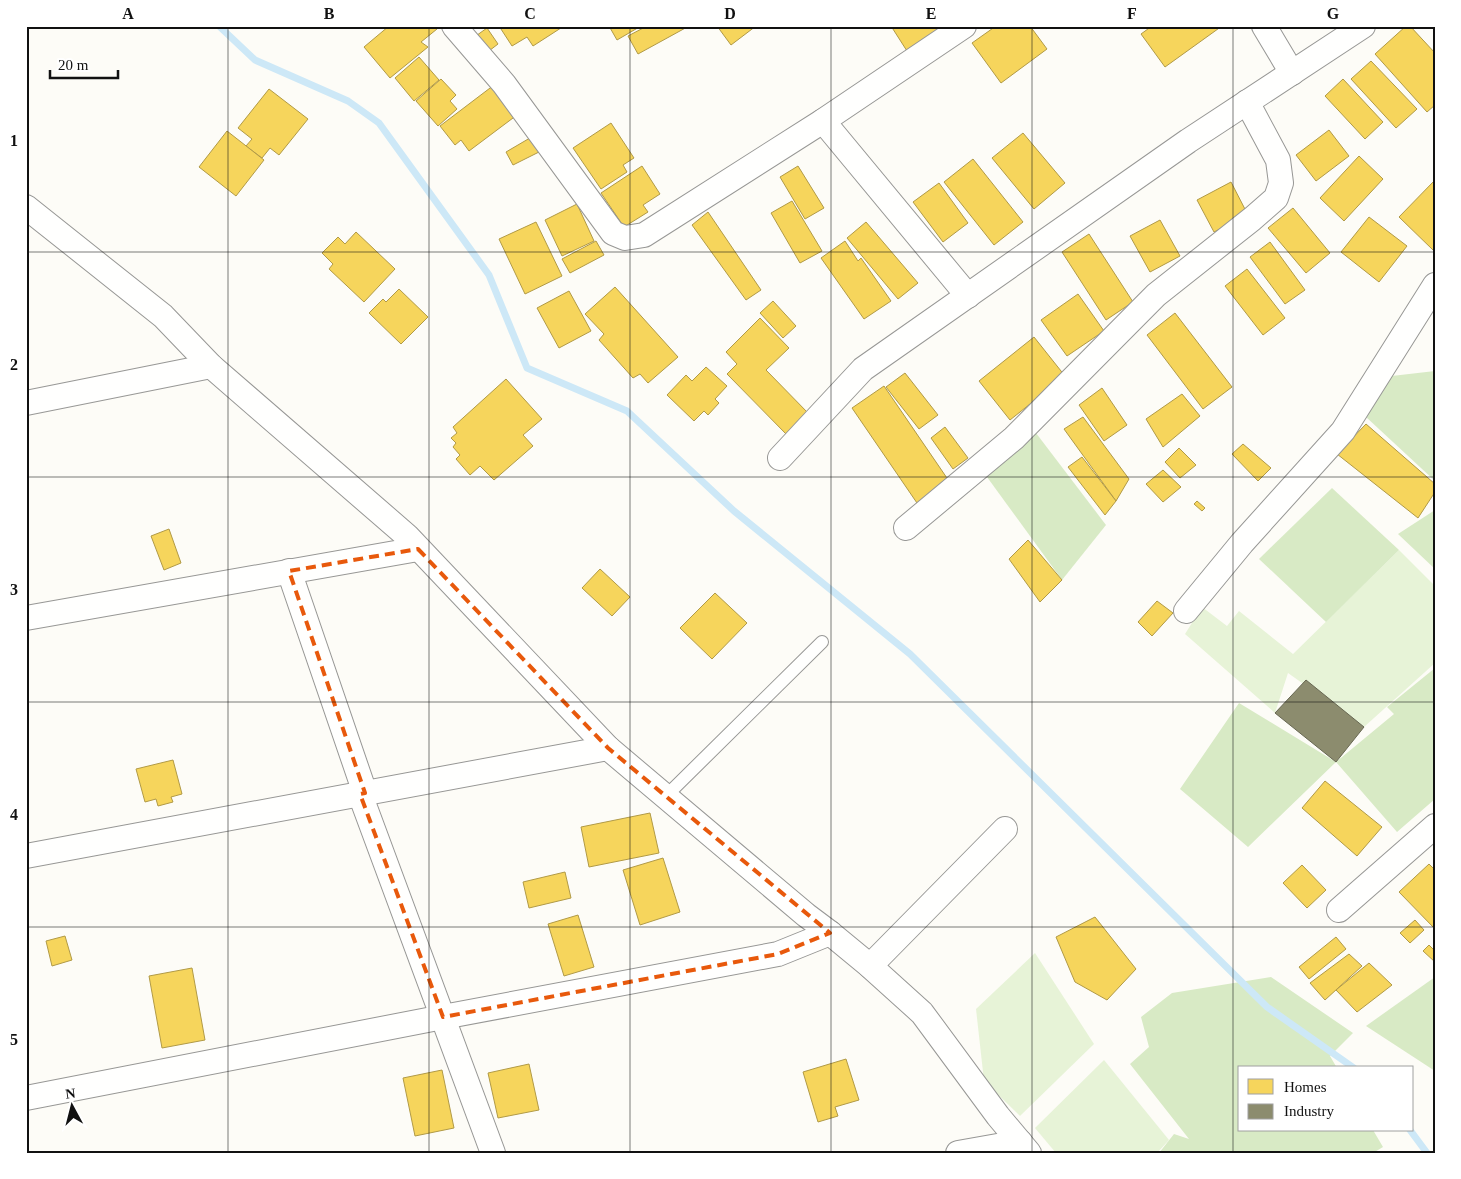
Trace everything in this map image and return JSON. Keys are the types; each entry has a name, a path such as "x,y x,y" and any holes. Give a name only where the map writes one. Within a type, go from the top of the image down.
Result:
{"street":[{"path":"454,26 504,84 613,233 625,238 644,235 823,121 964,26"},
{"path":"1264,26 1292,73"},
{"path":"780,458 863,370 1188,141 1363,26"},
{"path":"906,528 1014,438 1156,295 1276,198 1281,182 1278,160 1247,102"},
{"path":"823,121 968,296"},
{"path":"26,207 163,316 211,366 407,536 608,748 806,915 870,966 922,1013 998,1116 1025,1148"},
{"path":"1186,611 1242,544 1343,431 1435,285"},
{"path":"26,403 211,366"},
{"path":"26,618 418,549"},
{"path":"289,571 362,794 493,1153"},
{"path":"26,856 608,748"},
{"path":"1339,910 1435,826"},
{"path":"870,966 1005,829"},
{"path":"26,1098 778,954 830,933"},
{"path":"958,1153 1025,1148"}],"lane":[{"path":"665,797 822,642"}],"highlighted area":[{"path":"418,549 608,748 830,933 778,954 443,1017 360,794 365,793 289,571"}],"green space":[{"path":"1435,371 1435,481 1366,417 1383,377"},
{"path":"1036,433 1106,525 1062,580 987,477"},
{"path":"1332,488 1399,550 1326,622 1259,559"},
{"path":"1435,510 1435,569 1398,534"},
{"path":"1399,550 1435,586 1435,663 1364,727 1288,673 1275,713 1185,634 1202,607 1227,626 1239,611 1293,654"},
{"path":"1435,668 1435,799 1397,832 1336,762 1394,714 1387,707"},
{"path":"1239,703 1336,762 1248,847 1180,789"},
{"path":"1035,953 1094,1044 1020,1116 984,1081 976,1009"},
{"path":"1271,977 1353,1033 1330,1056 1336,1066 1238,1066 1238,1132 1374,1132 1383,1147 1373,1153 1159,1153 1174,1134 1189,1139 1130,1064 1149,1047 1141,1017 1172,993"},
{"path":"1435,977 1435,1071 1366,1026"},
{"path":"1104,1060 1169,1140 1157,1153 1056,1153 1035,1128"}],"building: Homes":[{"path":"389,26 434,26 437,29 421,42 428,47 390,78 364,47"},
{"path":"499,26 564,26 533,46 527,37 512,46"},
{"path":"609,26 641,26 617,40"},
{"path":"647,26 689,26 638,54 628,36"},
{"path":"717,26 756,26 731,45"},
{"path":"891,26 941,26 943,28 907,51"},
{"path":"996,26 1030,26 1047,49 1001,83 972,43"},
{"path":"1152,26 1222,26 1165,67 1141,34"},
{"path":"1406,26 1410,26 1435,53 1435,105 1427,112 1375,54"},
{"path":"487,28 498,44 485,54 473,38"},
{"path":"419,57 439,80 414,101 395,78"},
{"path":"1371,61 1417,109 1396,128 1351,79"},
{"path":"441,79 456,95 450,101 457,109 438,126 416,101"},
{"path":"1343,79 1383,122 1365,139 1325,96"},
{"path":"494,85 517,115 469,151 461,140 455,145 440,126"},
{"path":"269,89 308,119 279,155 270,148 262,158 246,146 252,139 238,128"},
{"path":"611,123 634,158 623,165 627,172 601,189 573,148"},
{"path":"1329,130 1349,156 1316,181 1296,155"},
{"path":"227,131 264,160 236,196 199,167"},
{"path":"1023,133 1065,183 1034,209 992,158"},
{"path":"535,135 543,150 513,165 506,152"},
{"path":"1359,156 1383,179 1344,221 1320,198"},
{"path":"973,159 1023,222 994,245 944,182"},
{"path":"642,166 660,194 643,205 648,212 624,227 601,193"},
{"path":"798,166 824,208 805,219 780,177"},
{"path":"1435,180 1435,248 1433,250 1399,217"},
{"path":"1231,182 1248,215 1214,232 1197,200"},
{"path":"939,183 968,223 943,242 913,202"},
{"path":"792,201 822,251 800,263 771,213"},
{"path":"577,204 594,241 562,256 545,220"},
{"path":"1293,208 1330,253 1306,273 1268,228"},
{"path":"708,212 761,290 746,300 692,225"},
{"path":"1369,217 1407,246 1379,282 1341,252"},
{"path":"1160,220 1180,256 1150,272 1130,236"},
{"path":"536,222 562,276 525,294 499,239"},
{"path":"866,222 918,283 898,299 847,238"},
{"path":"356,232 395,269 364,302 329,269 333,264 322,253 338,237 345,244"},
{"path":"1089,234 1133,302 1106,320 1062,252"},
{"path":"596,241 604,255 570,273 562,259"},
{"path":"845,241 858,261 861,258 891,301 864,319 821,258"},
{"path":"1270,242 1305,290 1285,304 1250,257"},
{"path":"1247,269 1285,318 1263,335 1225,286"},
{"path":"615,287 678,357 648,383 640,374 633,378 599,340 604,334 585,314"},
{"path":"399,289 428,317 401,344 369,313 383,299 386,302"},
{"path":"569,291 591,331 559,348 537,308"},
{"path":"1078,294 1104,331 1067,356 1041,320"},
{"path":"773,301 796,326 783,338 760,313"},
{"path":"1175,313 1232,387 1203,409 1147,335"},
{"path":"760,318 789,348 766,370 809,414 787,435 727,374 737,364 726,352"},
{"path":"1034,337 1065,376 1010,420 979,381"},
{"path":"706,367 727,386 715,399 719,403 708,415 704,411 694,421 667,395 686,375 692,381"},
{"path":"905,373 938,415 919,429 886,387"},
{"path":"506,379 542,419 523,435 533,446 494,480 480,466 470,475 456,459 460,455 453,447 456,443 451,438 457,433 453,427"},
{"path":"884,386 949,481 917,503 852,408"},
{"path":"1102,388 1127,425 1104,441 1079,405"},
{"path":"1182,394 1200,416 1163,447 1146,419"},
{"path":"1083,417 1129,479 1116,501 1064,429"},
{"path":"1366,424 1435,484 1435,492 1418,518 1337,454"},
{"path":"945,427 968,458 953,469 931,438"},
{"path":"1243,444 1271,468 1258,481 1232,454"},
{"path":"1179,448 1196,465 1180,478 1165,462"},
{"path":"1082,457 1116,501 1105,515 1068,467"},
{"path":"1163,470 1181,487 1163,502 1146,484"},
{"path":"1197,501 1205,508 1202,511 1194,504"},
{"path":"169,529 181,563 164,570 151,536"},
{"path":"1028,540 1062,580 1040,602 1009,559"},
{"path":"600,569 630,597 612,616 582,588"},
{"path":"715,593 747,623 712,659 680,628"},
{"path":"1157,601 1173,613 1152,636 1138,622"},
{"path":"173,760 182,794 171,797 173,802 158,806 156,799 145,802 136,769"},
{"path":"1325,781 1382,827 1357,856 1302,808"},
{"path":"650,813 659,853 589,867 581,827"},
{"path":"663,858 680,912 640,925 623,870"},
{"path":"1429,864 1435,870 1435,929 1399,892"},
{"path":"1302,865 1326,890 1307,908 1283,883"},
{"path":"565,872 571,898 529,908 523,882"},
{"path":"578,915 594,967 564,976 548,924"},
{"path":"1095,917 1136,969 1107,1000 1075,982 1056,937"},
{"path":"1415,920 1424,930 1410,943 1400,933"},
{"path":"65,936 72,960 52,966 46,941"},
{"path":"1336,937 1346,949 1309,979 1299,967"},
{"path":"1429,945 1435,951 1435,962 1423,951"},
{"path":"1349,954 1362,966 1325,1000 1310,983"},
{"path":"1369,963 1392,985 1357,1012 1336,990"},
{"path":"192,968 205,1040 162,1048 149,976"},
{"path":"846,1059 859,1100 835,1107 838,1116 818,1122 803,1072"},
{"path":"529,1064 539,1110 498,1118 488,1073"},
{"path":"442,1070 454,1128 415,1136 403,1078"}],"building: Industry":[{"path":"1306,680 1364,727 1336,762 1275,713"}],"waterway":[{"path":"219,26 255,60 348,101 379,123 489,275 527,368 627,411 734,511 910,654 1267,1007 1351,1066"},
{"path":"1411,1132 1427,1153"}]}
